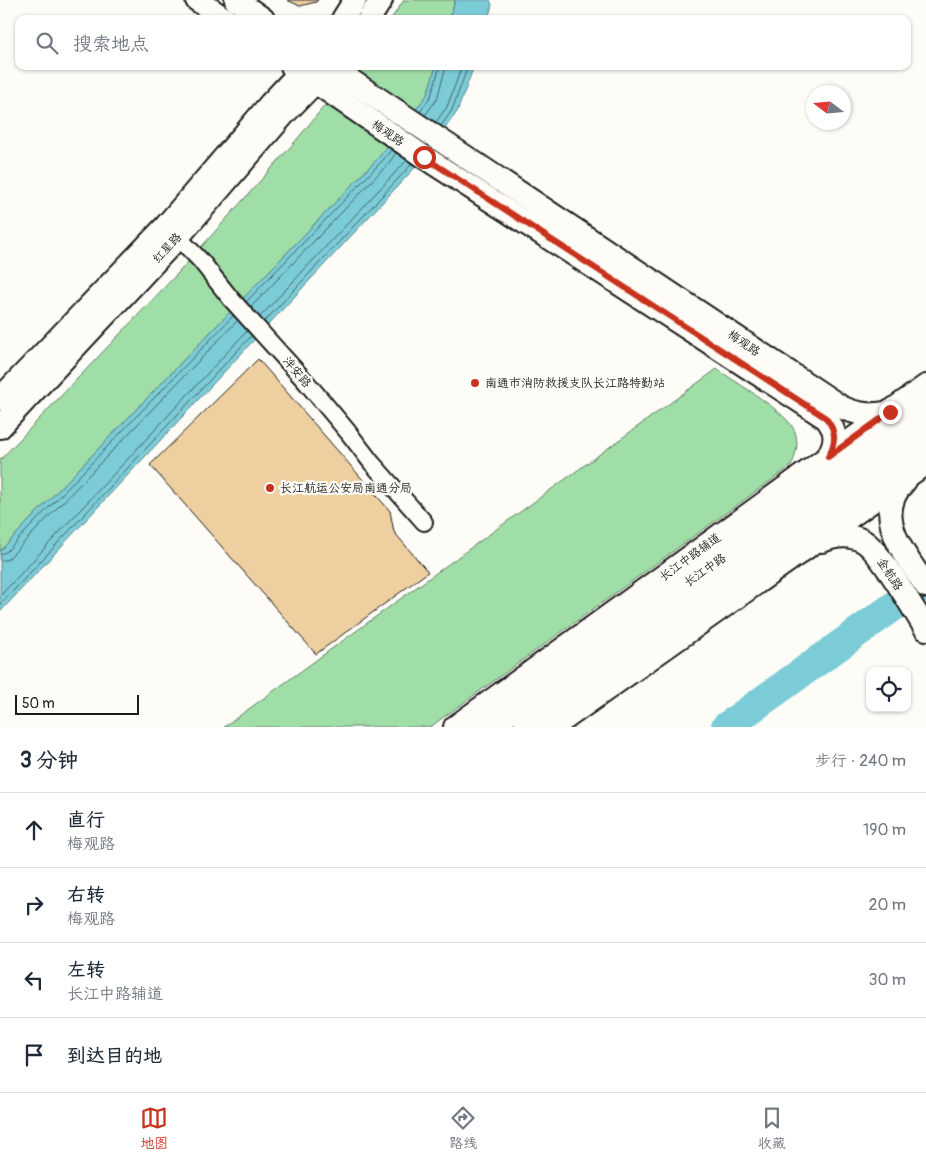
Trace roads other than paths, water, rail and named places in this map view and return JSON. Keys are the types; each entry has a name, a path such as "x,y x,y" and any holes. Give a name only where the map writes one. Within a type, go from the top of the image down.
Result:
{"highway":[{"name":"长江中路","path":"484,727 926,412"},
{"name":"长江中路","path":"528,727 926,441"}],"main road":[{"path":"197,0 218,15"},
{"path":"236,0 257,15"},
{"path":"346,15 355,0"},
{"path":"372,15 381,0"},
{"name":"梅观路","path":"315,70 401,128 438,139 841,407 854,413 865,415 890,412"},
{"name":"红星路","path":"0,427 172,232 285,113 315,70"},
{"name":"梅观路","path":"401,128 424,157 826,418 832,425 835,436 834,445 828,457"},
{"name":"红星路","path":"0,399 172,232"},
{"name":"长江中路辅道","path":"455,727 926,386"},
{"path":"553,727 921,466"},
{"name":"金航路","path":"921,466 898,488 891,505 890,522 898,543 926,586"},
{"name":"金航路","path":"812,545 834,536 850,536 864,542 879,555 923,624"}],"street":[{"name":"泮安路","path":"172,232 201,260 246,316 307,383 371,462 424,522"}],"water":[{"path":"455,0 490,0 492,5 489,15 451,15"},
{"path":"435,70 473,70 457,112 422,160 0,612 0,551 380,156 427,95"}],"waterway":[{"path":"726,727 926,583"}],"place":[{"name":"南通市消防救援支队长江路特勤站","path":"475,383"},
{"name":"长江航运公安局南通分局","path":"270,488"}]}
